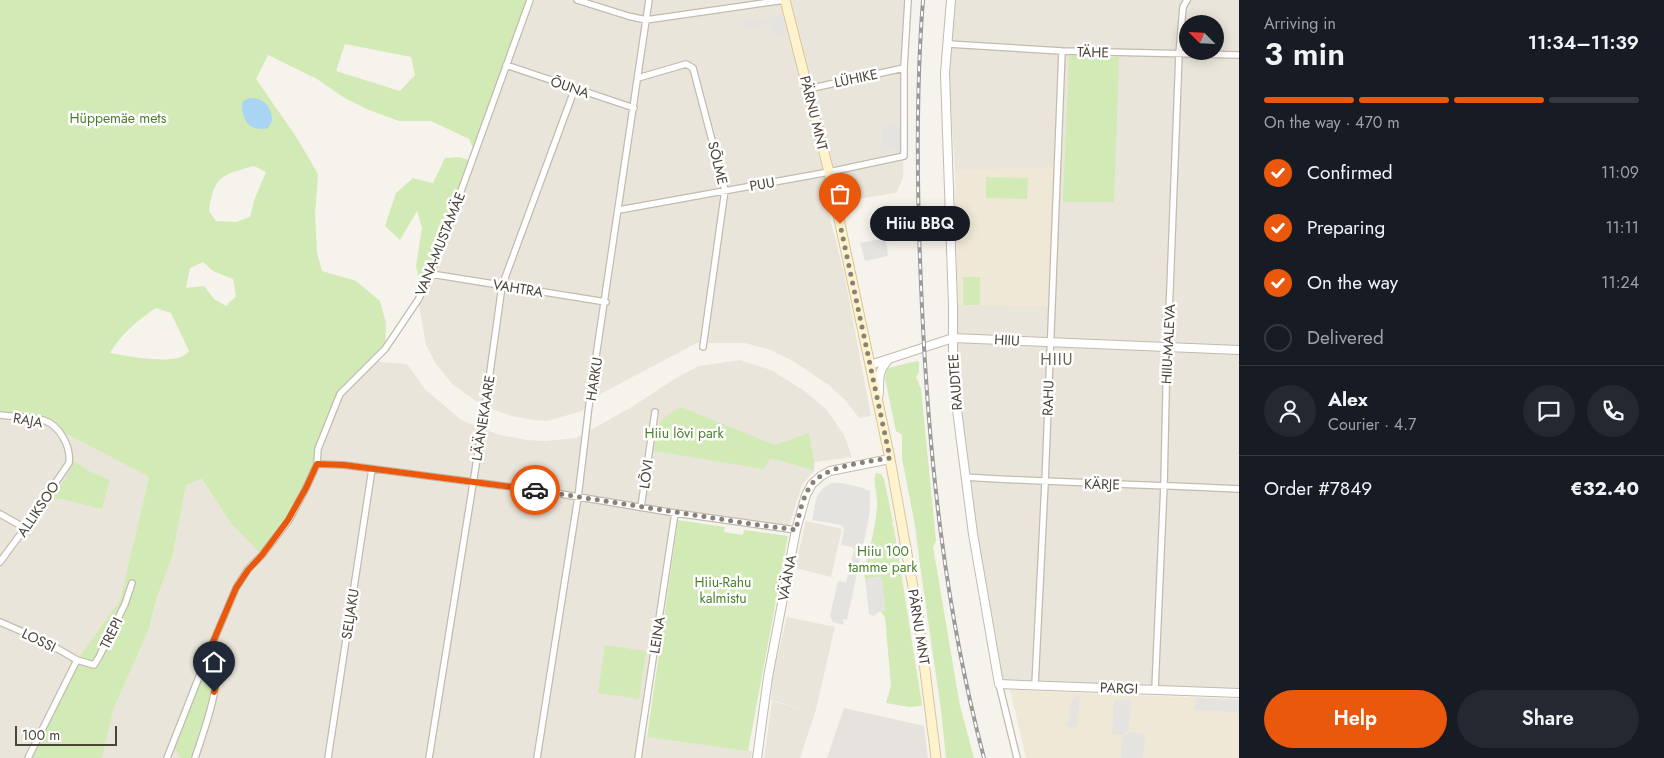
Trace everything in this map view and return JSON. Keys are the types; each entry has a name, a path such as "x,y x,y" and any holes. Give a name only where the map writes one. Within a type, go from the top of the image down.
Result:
{"main road":[{"name":"PÄRNU MNT","path":"785,0 829,172 890,458 919,624 936,758"}],"street":[{"name":"VANA-MUSTAMÄE","path":"167,758 236,588 288,520 306,488 317,464 318,449 340,394 385,349 418,300 431,274 530,0"},
{"path":"577,0 646,20 785,0"},
{"name":"HARKU","path":"537,758 578,497 590,397 606,302 649,0"},
{"path":"904,68 908,0"},
{"name":"RAUDTEE","path":"951,0 945,73 956,402 981,588 999,684 1018,758"},
{"name":"HIIU-MALEVA","path":"1182,15 1183,7 1187,0"},
{"name":"TÄHE","path":"948,44 1062,51 1179,54"},
{"name":"RAHU","path":"1035,685 1062,51"},
{"name":"HIIU-MALEVA","path":"1154,689 1164,485 1167,348 1179,54"},
{"name":"TÄHE","path":"1224,55 1239,55"},
{"name":"SÕLME","path":"638,78 686,64 693,68 725,190 703,347"},
{"name":"ÕUNA","path":"506,65 634,108"},
{"name":"LÜHIKE","path":"808,89 904,68"},
{"name":"PUU","path":"619,210 829,172 904,156 904,68"},
{"name":"LÄÄNEKAARE","path":"429,758 502,286 574,88"},
{"name":"VAHTRA","path":"431,274 606,302"},
{"name":"HIIU","path":"870,365 953,338 1239,350"},
{"path":"878,401 880,370 889,359"},
{"name":"LÕVI","path":"641,506 655,412"},
{"name":"RAJA","path":"0,415 44,420 57,429 70,453"},
{"name":"ALLIKSOO","path":"0,562 69,463 70,453"},
{"name":"VÄÄNA","path":"757,758 768,677 796,530 806,495 812,484 821,476 838,469 890,458"},
{"path":"317,464 344,465 578,497 796,530"},
{"name":"SELJAKU","path":"328,758 372,469"},
{"name":"KÄRJE","path":"965,477 1239,489"},
{"name":"LEINA","path":"638,758 676,513"},
{"path":"0,514 25,528"},
{"name":"TREPI","path":"78,660 94,665 124,604 132,583"},
{"name":"LOSSI","path":"0,622 46,642 78,660"},
{"path":"196,758 217,684 216,654 213,642"},
{"path":"28,758 78,660"},
{"name":"PARGI","path":"999,684 1239,693"}],"shaded area":[{"path":"530,0 908,0 903,178 896,193 827,206 844,273 871,416 859,418 847,402 830,386 793,361 768,349 745,343 697,343 602,393 582,411 547,421 511,416 490,408 476,401 452,384 436,364 426,345 418,300"},
{"path":"954,0 1239,0 1239,693 1200,692 1151,686 999,684 973,534 953,338 958,305 955,170 949,74"},
{"path":"782,15 787,33 773,36 769,23 744,30 742,23"},
{"path":"895,124 895,126 900,125 900,149 881,153 882,127"},
{"path":"1057,167 1051,307 958,305 955,170"},
{"path":"886,238 888,256 865,261 860,243"},
{"path":"375,359 381,362 407,364 425,389 461,420 500,435 527,440 545,441 576,438 699,366 740,360 771,370 803,390 826,409 844,435 852,457 815,462 814,471 802,485 788,529 676,513 641,736 752,751 751,758 102,758 114,708 149,629 157,597 172,558 186,485 202,479 229,521 317,464 318,449 340,394"},
{"path":"0,416 44,420 57,429 149,477 120,600 77,660 28,758 0,758"},
{"path":"831,483 841,483 870,490 868,522 847,620 842,619 844,625 833,622 830,616 838,581 846,582 854,550 852,547 841,545 844,528 841,525 812,520 817,496 822,489"},
{"path":"806,521 842,529 831,577 795,568"},
{"path":"881,577 885,611 880,611 874,616 869,614 865,579"},
{"path":"787,617 835,627 815,713 771,700 773,674"},
{"path":"1010,690 1239,699 1239,758 1026,758"},
{"path":"1080,696 1077,727 1067,727 1070,707 1074,697"},
{"path":"1196,698 1239,700 1239,718 1237,718 1237,712 1195,710"},
{"path":"1131,699 1129,730 1121,735 1112,734 1114,700"},
{"path":"772,701 815,713 800,758 764,758"},
{"path":"844,708 924,726 928,758 827,758"},
{"path":"1130,732 1145,735 1143,758 1121,758 1122,738"}],"green space":[{"name":"Hüppemäe mets","path":"0,0 530,0 475,152 469,139 431,121 399,121 369,110 343,97 317,79 268,55 256,79 297,138 318,174 315,214 317,253 322,271 356,281 380,301 386,323 385,349 340,394 318,449 314,465 289,518 261,554 229,521 202,479 186,485 172,558 157,597 149,629 114,708 102,758 28,758 77,660 120,600 149,477 57,429 44,420 0,415","holes":["345,44 411,57 415,75 400,91 336,71","254,166 266,172 255,198 250,217 236,222 216,221 209,211 214,190 221,178","203,262 213,271 233,279 236,296 226,306 214,299 204,286 186,288 190,268","156,308 171,313 189,351 183,356 168,359 147,359 110,353 124,334"]},
{"path":"1069,56 1119,57 1114,202 1063,202"},
{"path":"459,157 472,161 422,291 416,266 422,228 417,211 400,240 385,226 396,193 413,178 433,183 445,158"},
{"path":"986,177 1028,178 1027,199 986,198"},
{"path":"963,277 980,277 980,305 963,305"},
{"name":"Hiiu 100 tamme park","path":"919,362 919,373 916,377 921,389 936,541 933,547 960,706 974,758 946,758 915,526 902,458 902,435 896,431 885,379 888,368"},
{"name":"Hiiu lõvi park","path":"681,407 775,445 809,433 814,470 770,458 764,469 654,451 659,424 666,416"},
{"path":"74,461 89,471 110,480 102,509 62,499 50,498 66,478"},
{"name":"Hiiu 100 tamme park","path":"876,473 881,474 884,479 893,522 922,705 920,706 909,707 886,703 891,686 885,617 880,611 885,611 881,577 865,579 864,572 876,513"},
{"name":"Hiiu-Rahu kalmistu","path":"678,520 725,527 724,532 743,535 744,530 788,536 748,751 647,737"},
{"path":"605,645 646,651 639,699 598,693"},
{"path":"213,658 214,685 194,758 181,758 173,746 210,660"}],"water":[{"path":"249,98 263,102 271,111 272,121 268,128 256,128 251,126 245,119 242,102"}],"railway":[{"path":"923,0 920,38 918,191 922,307 929,421 934,477 949,590 970,702 984,758"}],"way so far":[{"path":"535,490 796,530 806,495 812,484 821,476 830,471 890,458 840,224"}],"place":[{"name":"Hiiu BBQ","path":"840,224"}],"district":[{"name":"HIIU","path":"1057,359"}],"route":[{"path":"214,692 217,684 217,673 213,642 236,588 288,520 317,464 344,465 535,490"}]}
